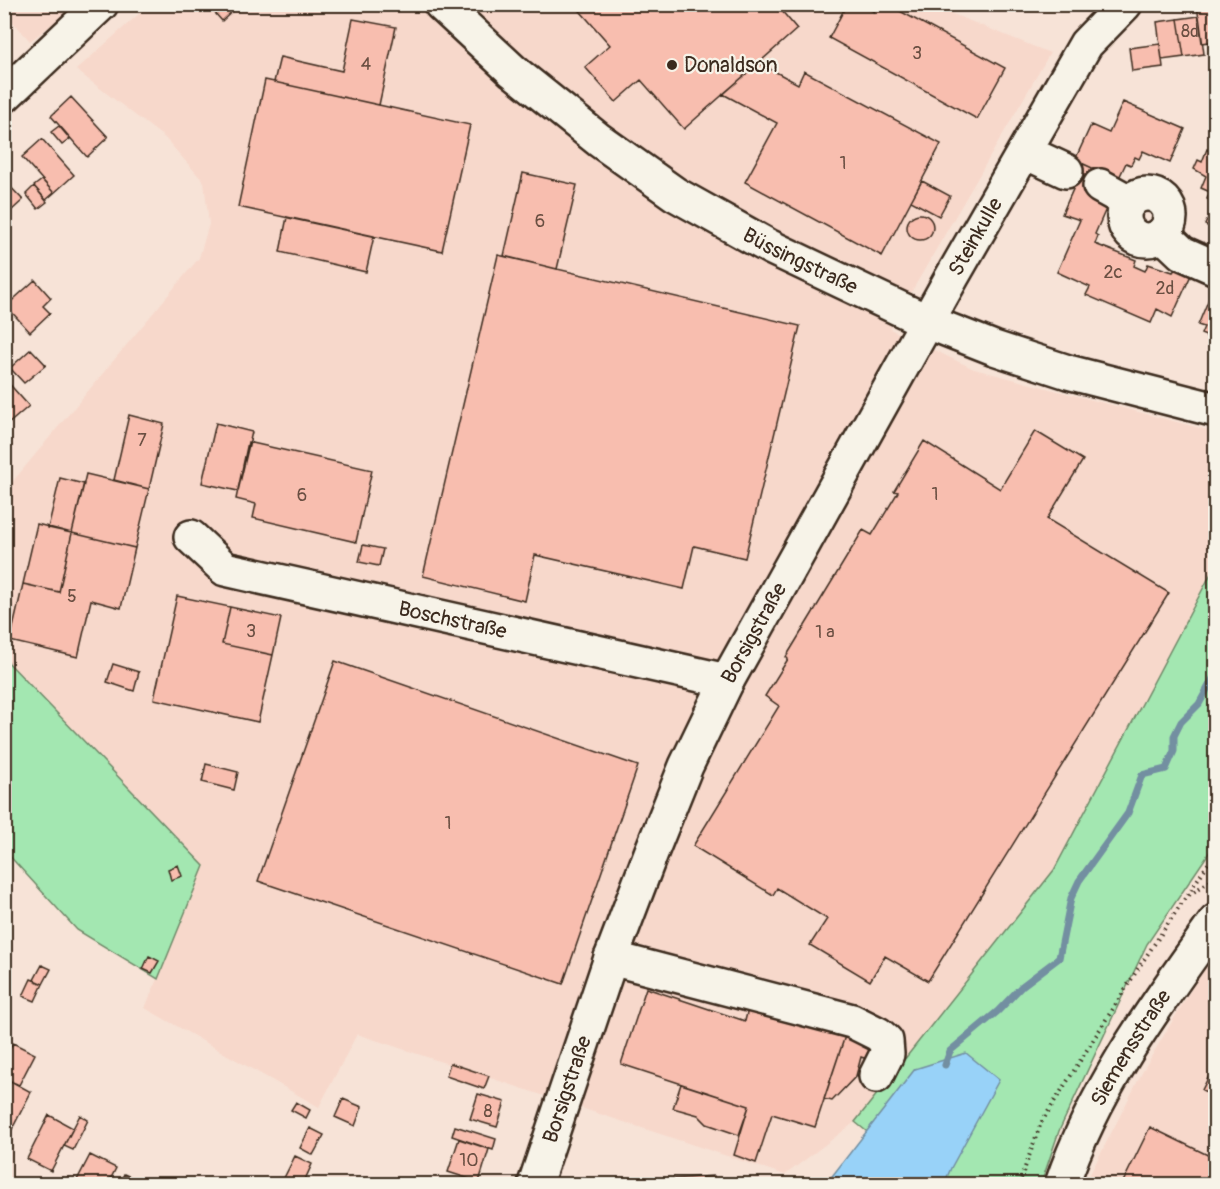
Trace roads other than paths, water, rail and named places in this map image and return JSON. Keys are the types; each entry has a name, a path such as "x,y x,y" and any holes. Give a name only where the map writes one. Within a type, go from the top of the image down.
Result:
{"street":[{"path":"4,96 101,4"},
{"name":"Büssingstraße","path":"441,4 513,71 599,140 675,194 770,247 928,322 994,348 1068,372 1215,410"},
{"name":"Steinkulle","path":"928,322 1086,44 1125,4"},
{"path":"1025,152 1066,171"},
{"path":"1100,186 1129,202 1124,216 1125,224 1134,236 1148,241 1162,234 1182,253 1215,268"},
{"name":"Borsigstraße","path":"535,1185 611,958 686,766 727,681 928,322"},
{"name":"Boschstraße","path":"191,537 225,569 727,681"},
{"name":"Siemensstraße","path":"1062,1185 1101,1095 1143,1023 1215,921"},
{"path":"611,958 852,1021 878,1034 886,1041 887,1054 876,1076"}],"water":[{"path":"966,1053 999,1080 944,1184 826,1184 915,1069"}],"waterway":[{"path":"945,1065 950,1051 998,1011 1022,986 1059,958 1071,898 1079,881 1128,813 1142,775 1166,769 1174,751 1174,736 1181,722 1199,704 1216,673"}],"place":[{"name":"Donaldson","path":"672,65"}]}
